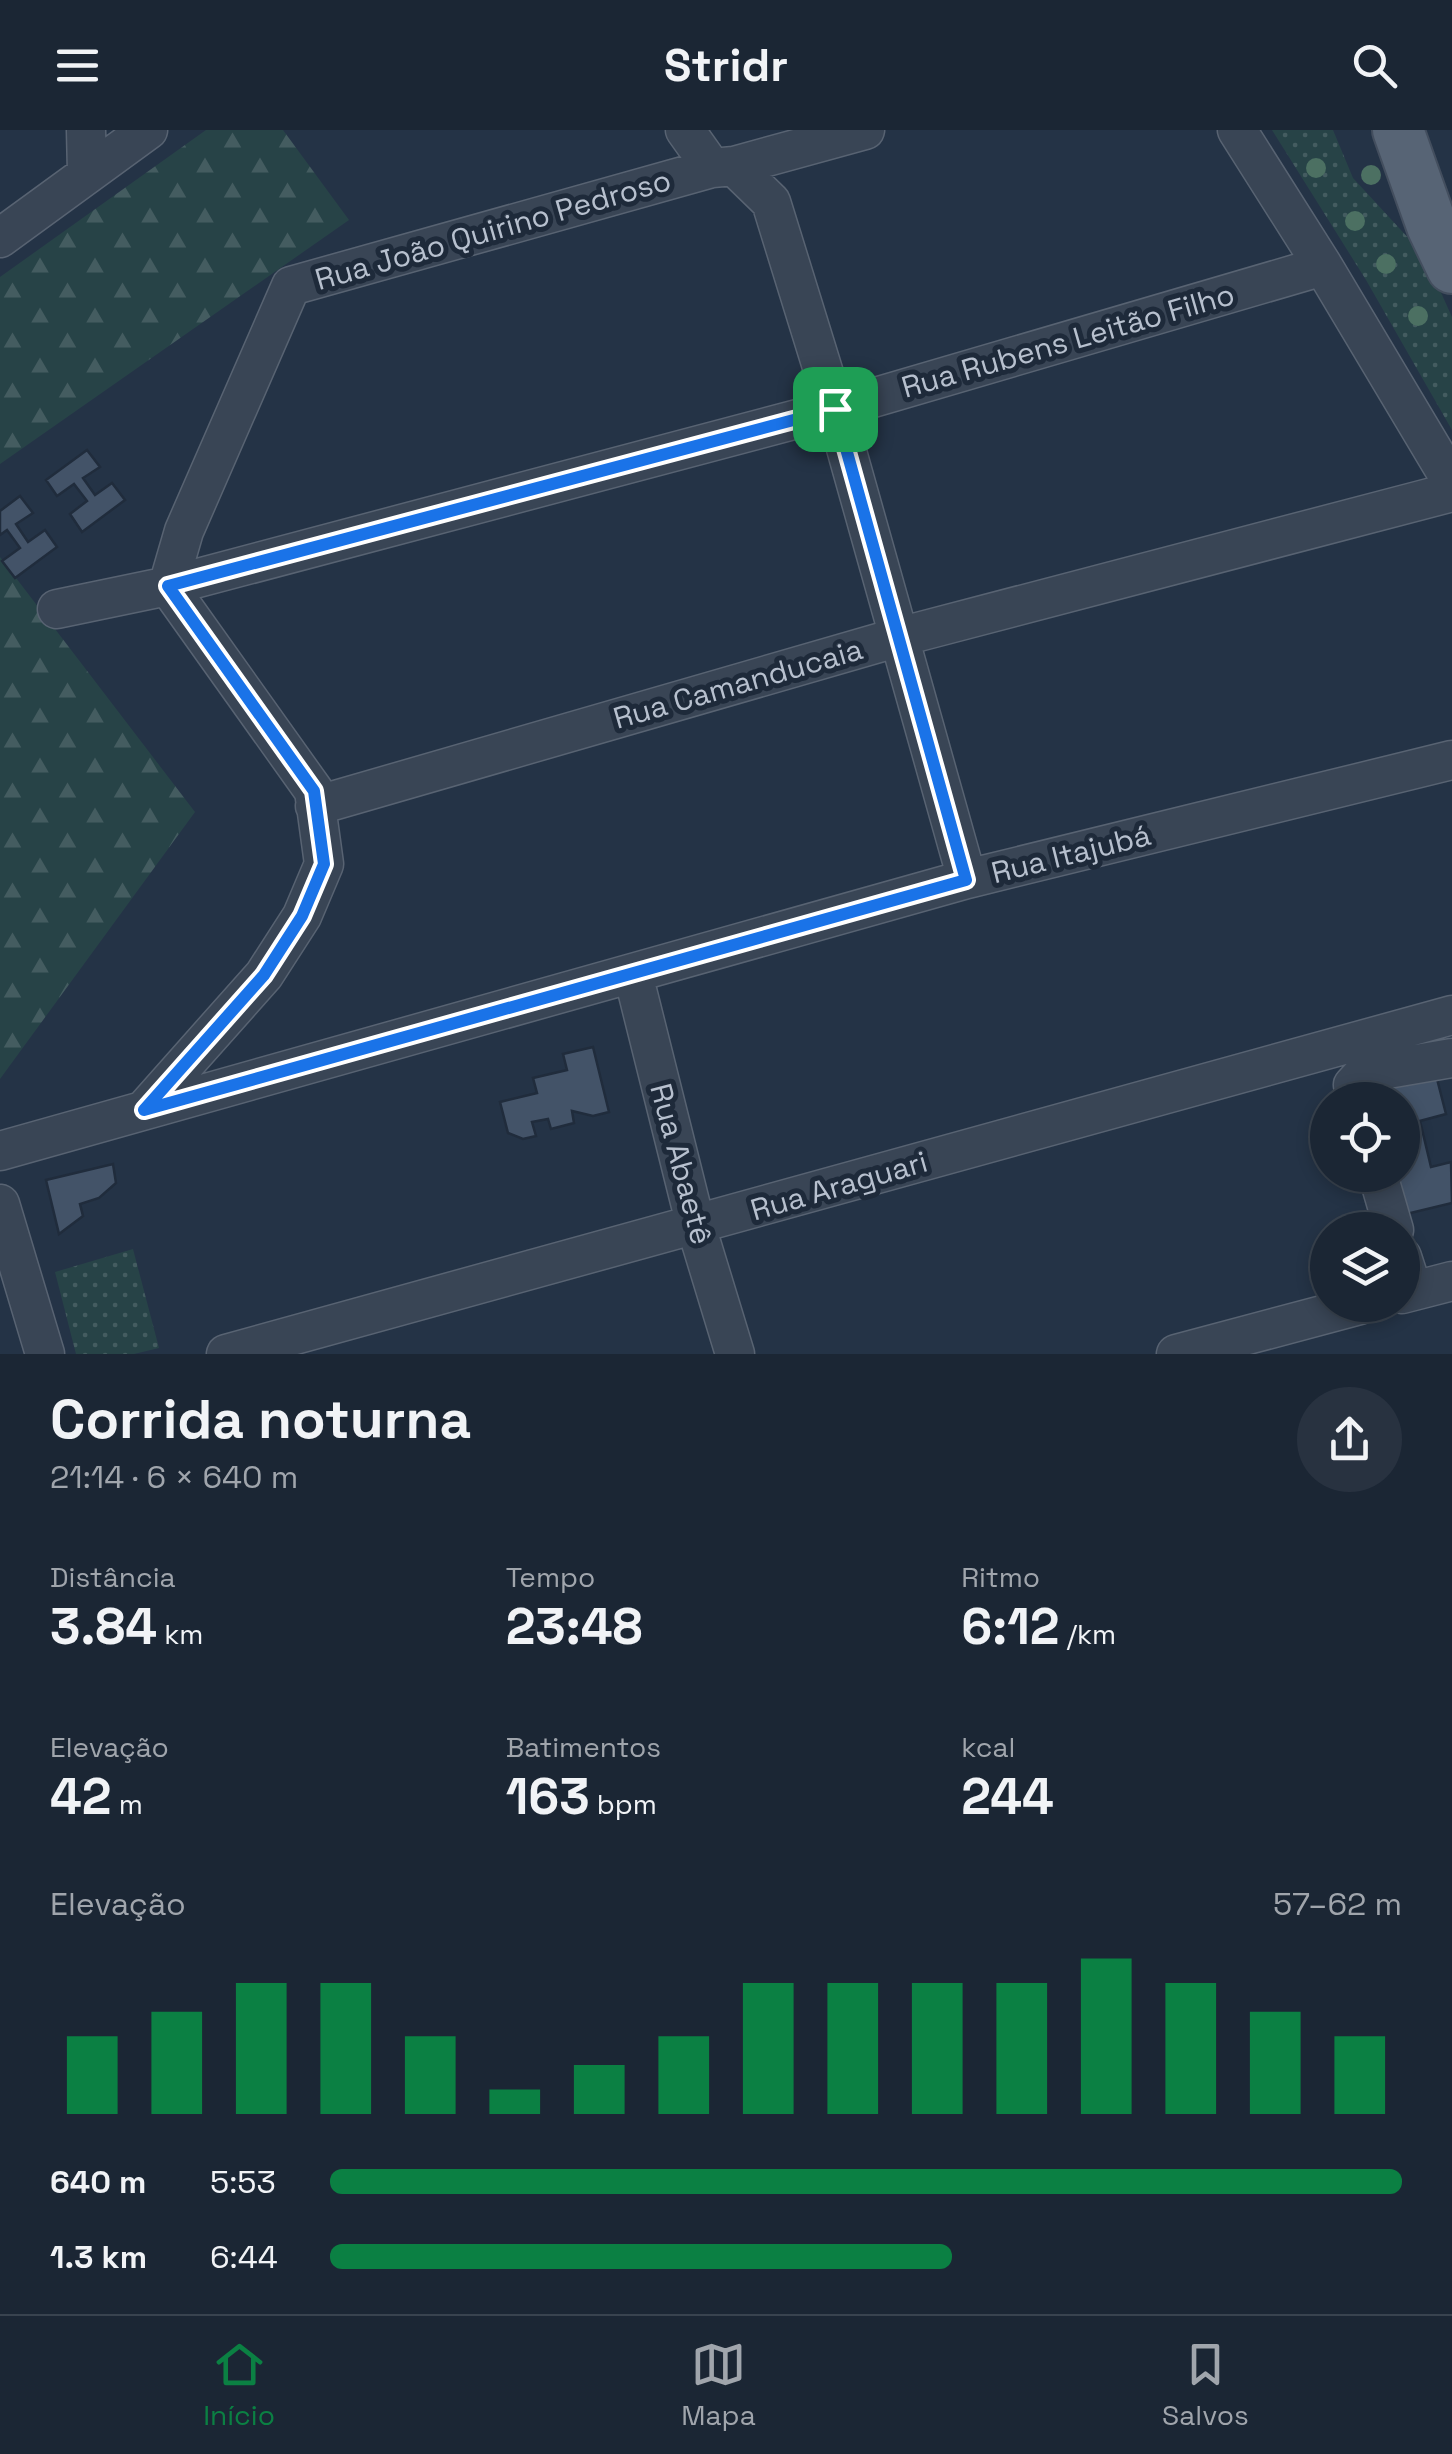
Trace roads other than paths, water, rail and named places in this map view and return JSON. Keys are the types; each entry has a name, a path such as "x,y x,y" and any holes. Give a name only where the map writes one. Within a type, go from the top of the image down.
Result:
{"main road":[{"path":"1398,130 1432,226 1452,268"},
{"path":"1431,130 1452,190"}],"street":[{"path":"86,130 87,173"},
{"path":"0,238 148,130"},
{"path":"685,130 723,167 771,202 835,409 966,880"},
{"name":"Rua João Quirino Pedroso","path":"168,586 184,531 292,286 865,130"},
{"path":"1237,130 1452,482"},
{"name":"Rua Rubens Leitão Filho","path":"57,608 168,586 835,409 1323,266"},
{"name":"Rua Camanducaia","path":"315,806 899,637 1452,492"},
{"path":"144,1110 264,975 302,916 324,864 314,791 168,586"},
{"name":"Rua Itajubá","path":"0,1151 966,880 1452,760"},
{"name":"Rua Abaetê","path":"633,974 696,1226 735,1354"},
{"name":"Rua Araguari","path":"226,1354 1452,1015"},
{"path":"1355,1082 1364,1073 1452,1058"},
{"path":"0,1204 45,1354"},
{"path":"1420,1281 1452,1280"},
{"path":"1176,1354 1310,1318"}]}
